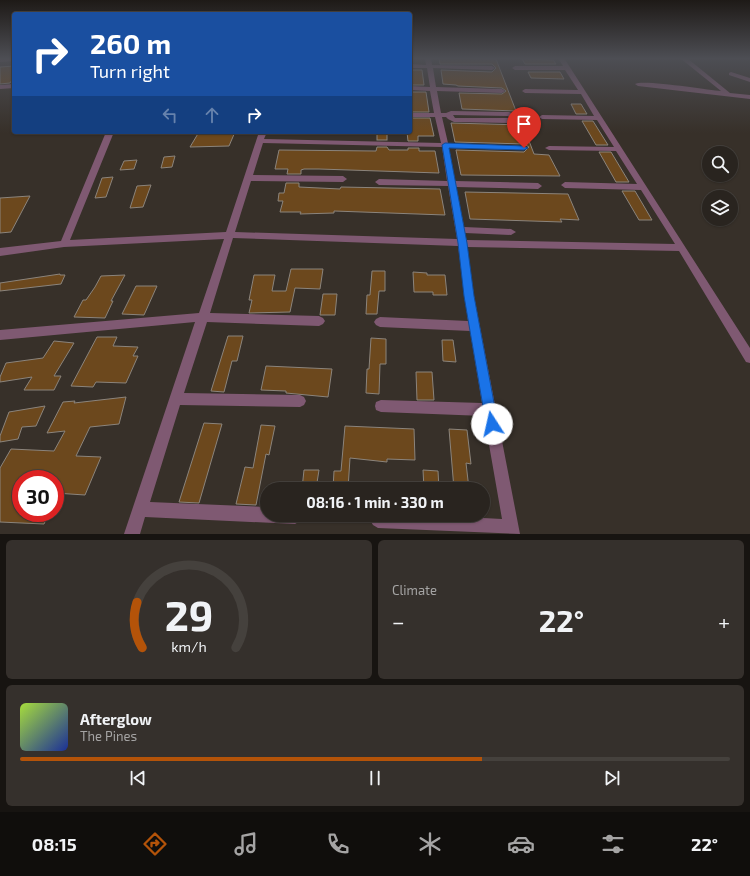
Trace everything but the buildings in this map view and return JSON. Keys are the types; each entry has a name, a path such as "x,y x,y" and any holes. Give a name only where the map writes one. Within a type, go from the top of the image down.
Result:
{"street":[{"path":"405,522 511,530 474,326 452,182 433,83"},
{"path":"577,83 750,358"},
{"path":"714,83 728,94"},
{"path":"638,84 675,86 696,91 750,97"},
{"path":"0,87 12,86"},
{"path":"412,88 502,91"},
{"path":"525,91 583,92"},
{"path":"412,115 449,116 454,120 511,121 514,119 512,115 509,114 451,113 449,116"},
{"path":"542,117 600,118"},
{"path":"64,244 109,134"},
{"path":"132,534 261,137 524,148"},
{"path":"549,148 619,149"},
{"path":"248,178 343,179"},
{"path":"379,182 452,182 538,186"},
{"path":"565,186 642,186"},
{"path":"460,230 511,232"},
{"path":"0,252 64,244 229,234 462,243 682,248"},
{"path":"0,334 202,317 319,321"},
{"path":"380,322 474,326"},
{"path":"176,399 300,401"},
{"path":"381,406 489,410"},
{"path":"140,509 260,515"}],"route":[{"path":"492,424 469,296 462,243 445,145 524,148"}]}
